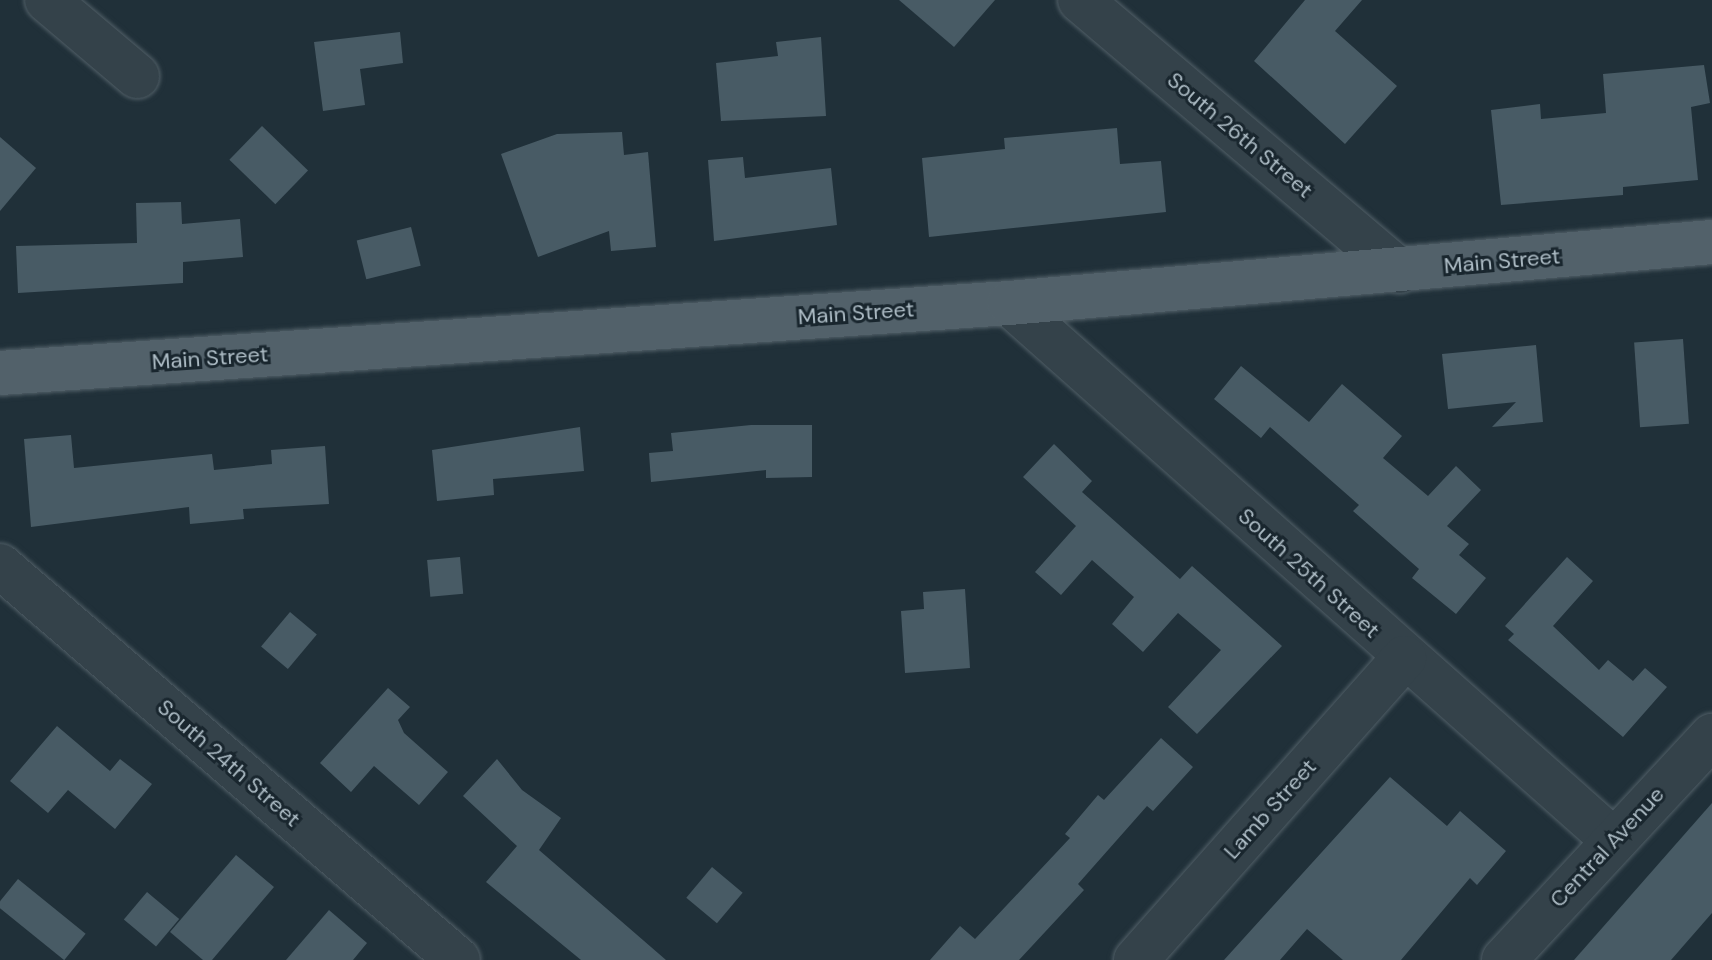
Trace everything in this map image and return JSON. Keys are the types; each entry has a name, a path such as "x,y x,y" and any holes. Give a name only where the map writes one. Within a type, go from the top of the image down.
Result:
{"main road":[{"name":"Main Street","path":"0,373 1009,303 1712,242"}],"street":[{"path":"47,0 137,76"},
{"name":"South 26th Street","path":"1080,0 1399,271"},
{"name":"South 25th Street","path":"1009,303 1404,658 1612,839"},
{"name":"South 24th Street","path":"0,566 458,960"},
{"name":"Lamb Street","path":"1136,960 1404,658"},
{"name":"Central Avenue","path":"1504,960 1612,839 1712,736"}],"building":[{"path":"899,0 995,0 954,47"},
{"path":"1305,0 1362,0 1335,31 1397,86 1345,144 1254,61"},
{"path":"400,32 403,63 360,69 365,105 323,111 314,42"},
{"path":"821,37 826,116 721,121 716,63 778,56 776,42"},
{"path":"1704,65 1710,103 1691,107 1698,180 1623,187 1623,195 1501,205 1491,110 1540,104 1541,119 1606,113 1603,74"},
{"path":"262,126 308,170 275,204 229,160"},
{"path":"1117,128 1120,164 1161,161 1166,212 929,237 922,158 1005,149 1004,138"},
{"path":"622,132 624,155 648,152 656,247 611,251 609,231 538,257 501,154 557,134"},
{"path":"0,137 36,168 0,211"},
{"path":"743,157 745,178 831,168 837,225 714,241 708,160"},
{"path":"181,202 182,224 240,219 243,257 183,262 183,283 18,293 16,246 137,243 136,203"},
{"path":"411,227 421,266 366,279 357,241"},
{"path":"1683,339 1689,424 1640,427 1634,342"},
{"path":"1536,345 1543,422 1492,427 1516,402 1448,409 1442,354"},
{"path":"1241,366 1309,422 1342,384 1402,436 1383,458 1428,496 1456,466 1481,490 1447,526 1469,544 1459,555 1486,578 1456,614 1412,578 1419,569 1353,511 1359,505 1270,427 1261,438 1214,399"},
{"path":"751,425 812,425 812,477 766,478 766,470 651,482 649,453 673,451 671,433"},
{"path":"580,427 584,471 493,479 494,495 437,501 432,450"},
{"path":"71,435 74,468 212,454 214,470 272,464 271,450 325,446 329,504 243,509 244,519 190,524 189,507 31,527 24,439"},
{"path":"1054,444 1092,481 1082,492 1180,579 1192,566 1282,646 1197,734 1168,707 1221,650 1178,613 1143,652 1112,624 1134,597 1092,560 1061,595 1035,572 1076,526 1023,477"},
{"path":"460,557 463,594 430,597 427,560"},
{"path":"1567,557 1593,581 1553,626 1599,670 1608,660 1633,681 1645,668 1667,687 1623,737 1508,640 1514,634 1505,626"},
{"path":"965,589 970,668 905,673 901,611 924,609 923,592"},
{"path":"290,612 317,634 288,669 261,646"},
{"path":"388,688 410,707 398,720 404,733 448,772 419,805 374,766 351,792 320,763"},
{"path":"57,726 110,771 120,759 152,784 115,829 68,790 48,813 10,781"},
{"path":"1161,738 1193,767 1153,811 1147,806 1078,884 1084,890 1019,960 930,960 960,926 975,939 1070,838 1065,834 1098,795 1104,800"},
{"path":"497,759 522,790 561,818 539,850 666,960 581,960 486,882 517,846 463,796"},
{"path":"1390,777 1447,826 1460,811 1506,851 1477,885 1470,878 1401,960 1343,960 1307,929 1280,960 1224,960"},
{"path":"1712,803 1712,913 1671,960 1574,960"},
{"path":"236,855 274,887 212,960 203,960 170,932"},
{"path":"712,867 743,893 717,923 686,898"},
{"path":"18,879 86,934 64,960 0,908 0,901"},
{"path":"147,892 179,919 156,947 124,920"},
{"path":"329,910 367,943 353,960 286,960"}]}
